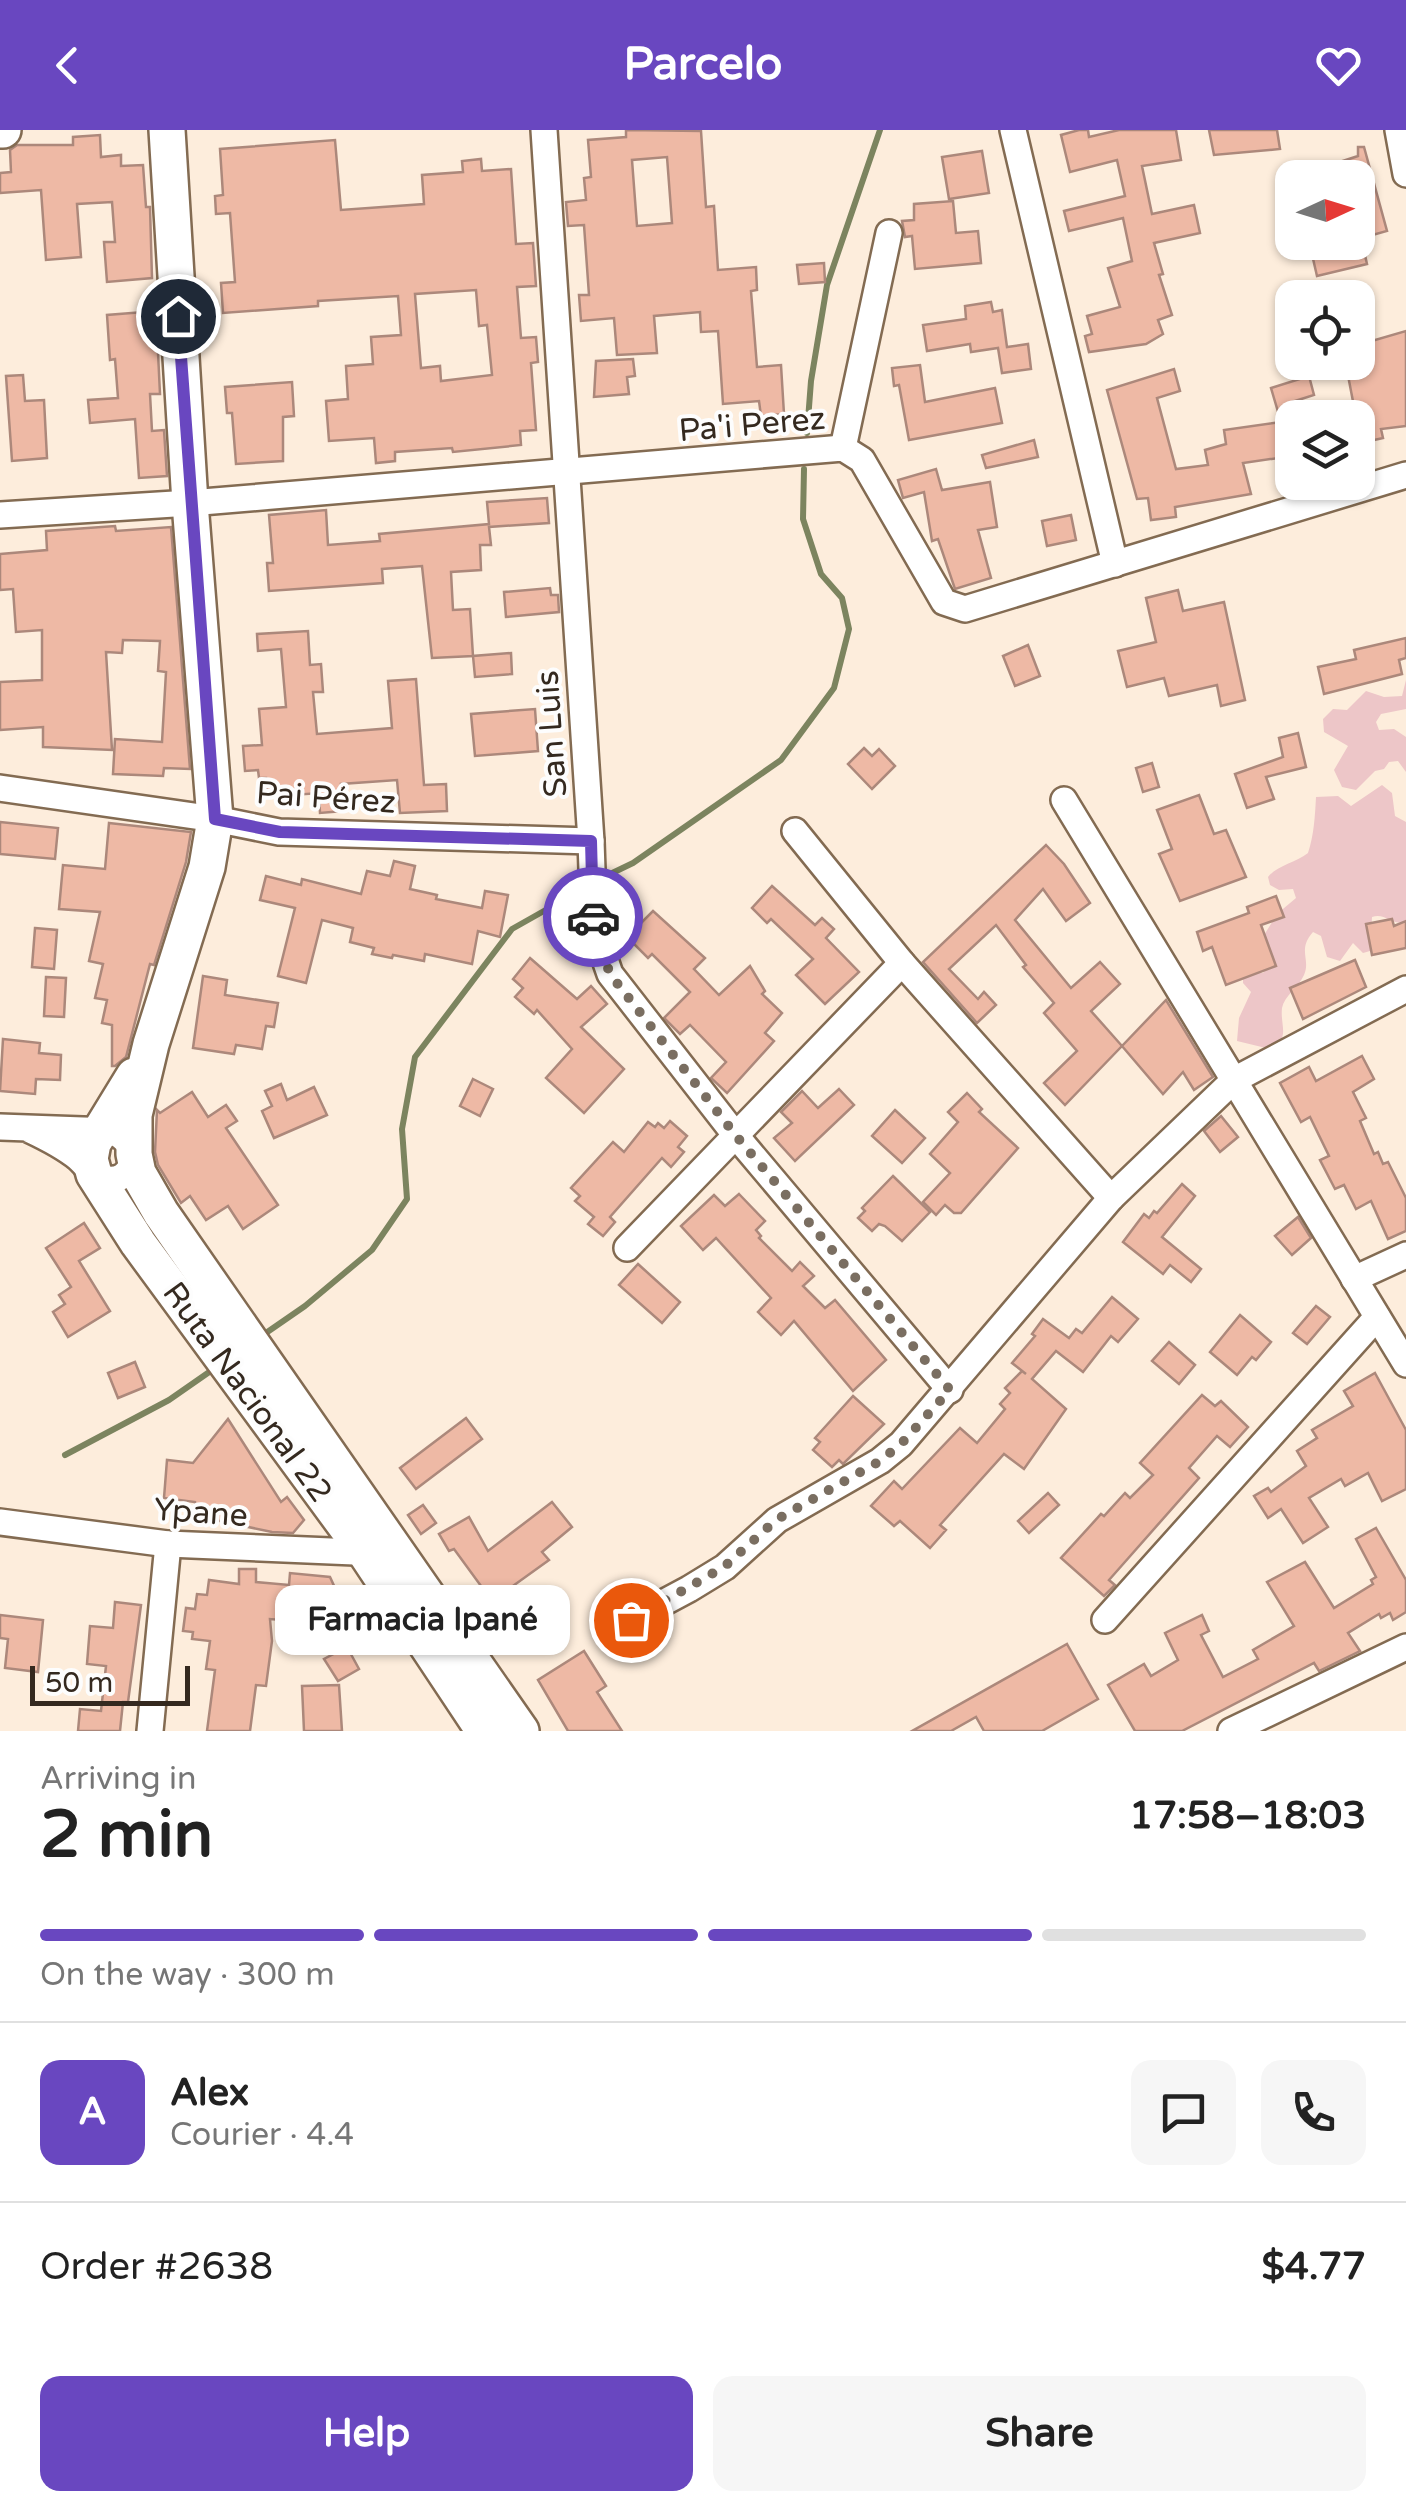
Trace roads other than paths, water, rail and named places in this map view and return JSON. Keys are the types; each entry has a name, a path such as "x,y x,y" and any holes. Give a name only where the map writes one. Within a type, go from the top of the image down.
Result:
{"highway":[{"name":"Ruta Nacional 22","path":"167,130 215,819 207,867 137,1095 134,1154 147,1191 239,1352 382,1552 521,1731"},
{"name":"Ruta Nacional 22","path":"151,1044 100,1130 90,1159 94,1174 138,1242 239,1352"},
{"name":"Ruta Nacional 22","path":"382,1552 484,1731"}],"street":[{"name":"San Luis","path":"544,130 594,928 610,974 737,1137 950,1390"},
{"path":"1013,130 1115,564"},
{"path":"1398,130 1406,174"},
{"path":"843,448 889,234"},
{"name":"Pa'i Perez","path":"0,515 190,503 843,448 862,460 944,602 965,609 1406,475"},
{"name":"Pai Pérez","path":"0,788 280,832 591,841"},
{"path":"1064,800 1406,1364"},
{"path":"795,831 902,963 1112,1198"},
{"path":"628,1248 902,963"},
{"path":"631,1620 724,1567 776,1520 880,1461 901,1444 1112,1198 1234,1080 1406,989"},
{"path":"0,1127 100,1130 122,1136 134,1154 132,1165 115,1179 104,1179 57,1143 30,1130"},
{"path":"1354,1279 1406,1256"},
{"path":"1105,1620 1378,1318"},
{"name":"Ypane","path":"0,1522 168,1544 382,1552"},
{"path":"150,1731 168,1544"},
{"path":"1231,1731 1406,1647"}],"waterway":[{"path":"807,433 827,285 880,130"},
{"path":"606,876 633,863 781,760 834,688 849,629 842,598 821,574 803,519 804,469"},
{"path":"263,1335 372,1250 407,1199 402,1129 415,1057 512,929 574,894"},
{"path":"65,1455 169,1400 215,1368"}],"place":[{"name":"Farmacia Ipané","path":"631,1620"}]}
